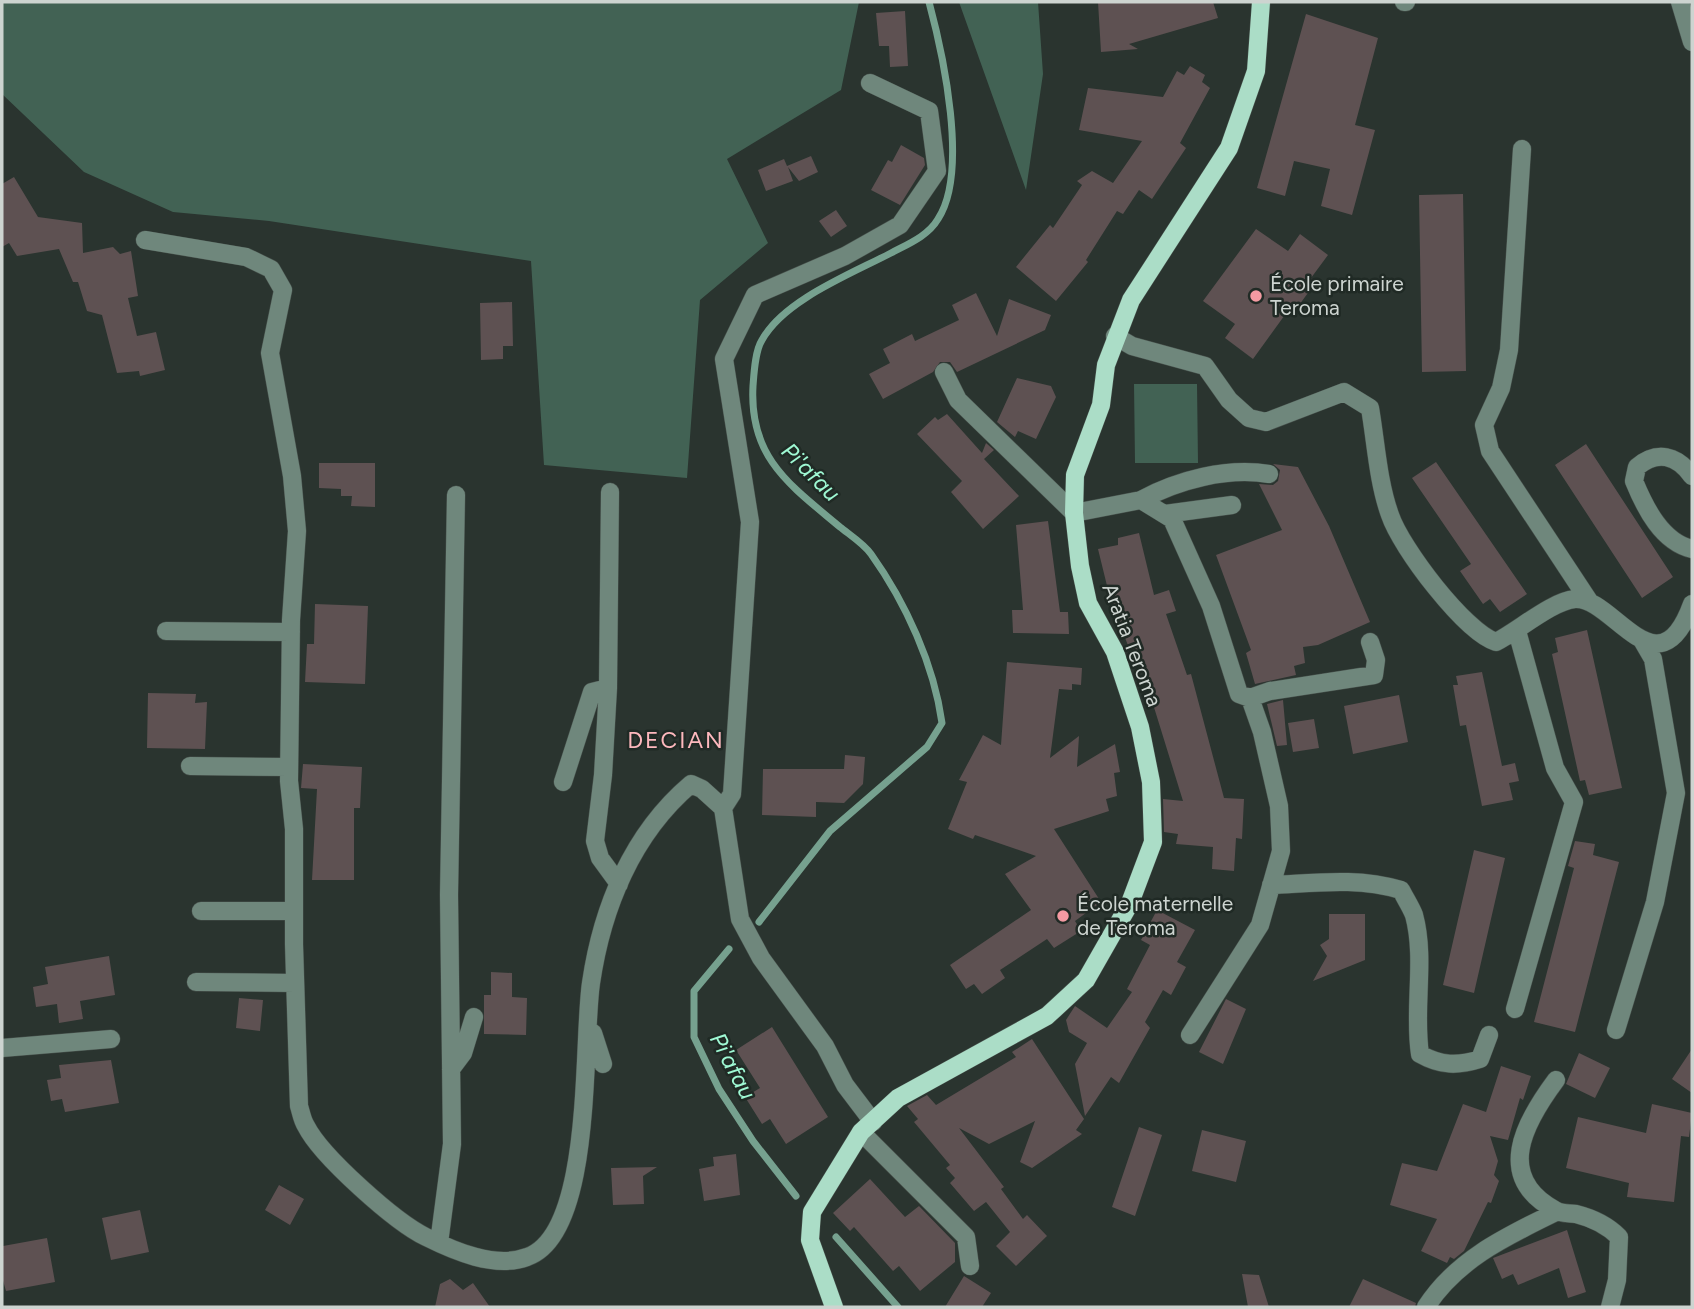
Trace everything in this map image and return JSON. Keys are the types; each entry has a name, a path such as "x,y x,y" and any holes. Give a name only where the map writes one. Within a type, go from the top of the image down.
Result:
{"main road":[{"name":"Aratia Teroma","path":"834,1307 810,1240 812,1212 867,1127 898,1098 1047,1016 1086,980 1129,903 1153,842 1151,782 1140,727 1115,652 1088,603 1080,566 1074,513 1075,475 1101,405 1106,365 1115,336 1131,300 1229,148 1256,71 1261,2"}],"street":[{"path":"1680,2 1692,42"},
{"path":"870,83 929,111 937,171 900,225 845,257 755,295 724,359 750,522 732,794 723,808 740,919 761,958 825,1046 867,1127 966,1237 970,1248 970,1266"},
{"path":"1522,149 1509,350 1501,388 1485,425 1490,451 1589,601 1642,640 1653,659 1676,793 1655,902 1616,1030"},
{"path":"145,240 246,257 271,269 283,290 270,354 292,477 297,531 291,632 289,767 294,829 293,911 299,1106 306,1126 321,1146 395,1218 462,1253 497,1260 528,1257 548,1242 565,1219 575,1176 590,984 602,932 619,884 634,851 671,801 691,784 723,808"},
{"path":"1115,336 1132,346 1205,366 1229,400 1256,422 1266,422 1344,392 1370,408 1390,515 1406,546 1457,613 1482,638 1496,642 1560,603 1577,599 1589,601"},
{"path":"944,372 958,400 1074,513 1141,500 1163,488 1194,480 1252,471 1269,474"},
{"path":"1692,475 1685,466 1670,457 1656,456 1637,467 1634,481 1659,526 1673,541 1692,549"},
{"path":"610,492 608,688 603,775 595,841 600,858 619,884"},
{"path":"439,1243 452,1144 449,883 456,495"},
{"path":"1141,500 1172,519 1196,569 1238,694 1250,698 1270,691 1374,675 1376,660 1370,642"},
{"path":"1165,514 1232,505"},
{"path":"1642,640 1656,643 1672,636 1685,623 1692,604"},
{"path":"166,631 291,632"},
{"path":"1515,1009 1574,802 1555,768 1517,631"},
{"path":"563,782 592,692 608,688"},
{"path":"1190,1035 1260,925 1281,851 1279,806 1262,732 1250,698"},
{"path":"190,766 289,767"},
{"path":"1271,885 1336,880 1375,883 1401,890 1414,914 1420,1054 1437,1063 1462,1065 1480,1059 1489,1035"},
{"path":"201,911 293,911"},
{"path":"196,982 295,983"},
{"path":"589,1016 603,1064"},
{"path":"450,1069 463,1053 474,1017"},
{"path":"2,1048 111,1039"},
{"path":"1556,1080 1530,1125 1519,1171 1531,1191 1556,1212 1578,1215 1610,1228 1619,1237 1618,1280 1611,1307"},
{"path":"1426,1307 1439,1289 1467,1261 1500,1239 1556,1212"}],"green space":[{"path":"2,2 859,2 841,90 727,159 768,243 700,300 687,478 544,465 531,261 269,221 173,212 84,172 2,94"},
{"path":"959,2 1038,2 1043,74 1026,190"},
{"path":"1134,384 1197,384 1198,463 1135,463"}],"building":[{"path":"1098,2 1213,2 1218,18 1129,44 1138,49 1101,52"},
{"path":"905,11 908,66 890,67 889,46 879,46 876,13"},
{"path":"1306,14 1378,38 1355,125 1375,130 1352,215 1321,206 1330,169 1294,161 1285,196 1257,188"},
{"path":"1190,66 1205,75 1202,82 1210,88 1180,143 1186,148 1152,199 1139,190 1123,214 1117,211 1086,260 1088,262 1056,301 1016,267 1050,225 1053,228 1082,185 1077,181 1092,171 1113,183 1142,141 1079,130 1088,88 1163,97 1177,71 1184,75"},
{"path":"901,145 924,158 925,165 900,205 871,190 888,160 892,162"},
{"path":"811,156 818,172 799,181 788,167 793,181 766,191 758,170 784,159 787,166"},
{"path":"14,177 38,217 82,223 83,253 113,247 120,254 131,251 138,296 128,298 137,336 156,332 165,370 140,376 139,371 117,373 102,315 87,311 78,282 73,282 59,249 17,256 9,243 2,247 2,184"},
{"path":"1463,194 1466,371 1422,372 1419,195"},
{"path":"836,210 847,226 831,237 819,221"},
{"name":"École primaire Teroma","path":"1256,229 1288,251 1300,234 1328,255 1311,278 1316,282 1291,316 1287,312 1253,359 1225,338 1235,324 1203,301"},
{"path":"976,293 997,336 1009,299 1051,315 1045,330 957,372 950,362 940,362 933,372 883,399 869,374 890,363 883,349 912,334 915,341 959,320 952,305"},
{"path":"512,302 513,346 503,346 503,359 481,360 480,303"},
{"path":"1017,378 1051,386 1056,397 1036,439 1018,431 1015,437 997,422"},
{"path":"947,414 982,453 986,443 994,450 984,459 1019,496 983,529 951,492 962,481 917,434 935,417 938,420"},
{"path":"1586,444 1673,577 1642,598 1555,465"},
{"path":"1436,462 1527,594 1500,612 1490,599 1483,604 1460,571 1471,564 1412,478"},
{"path":"319,463 375,463 375,507 351,506 352,496 341,496 341,489 319,488"},
{"path":"1273,464 1298,467 1329,526 1370,622 1318,645 1303,647 1305,663 1294,666 1296,675 1255,684 1246,653 1251,650 1216,555 1282,530 1259,484 1273,485 1278,481 1280,470"},
{"path":"1048,521 1060,612 1068,612 1069,634 1013,633 1012,610 1023,610 1016,525"},
{"path":"1139,533 1154,595 1169,590 1176,611 1166,614 1187,675 1191,674 1224,798 1244,799 1242,839 1236,838 1234,871 1212,869 1213,847 1176,844 1178,834 1164,832 1163,799 1183,801 1140,662 1135,664 1110,598 1098,549 1118,545 1118,538"},
{"path":"315,604 368,606 365,684 305,682 307,644 314,644"},
{"path":"1587,630 1622,788 1589,795 1585,780 1580,781 1552,654 1558,652 1555,638"},
{"path":"1007,662 1082,668 1081,685 1072,684 1072,690 1059,689 1050,758 1079,736 1077,767 1115,744 1120,772 1114,773 1117,796 1106,799 1109,811 1054,829 1101,902 1075,921 1081,931 1054,948 1047,939 1000,970 1005,978 982,994 974,984 966,989 950,965 1031,910 1005,874 1036,856 975,835 973,839 948,829 967,782 959,780 983,735 1001,745"},
{"path":"1482,672 1502,766 1515,763 1519,781 1509,783 1513,800 1482,806 1466,725 1460,726 1453,685 1458,685 1456,676"},
{"path":"148,693 196,694 195,703 207,702 205,749 147,748"},
{"path":"1399,695 1408,742 1353,754 1344,706"},
{"path":"1283,700 1287,745 1277,746 1267,704"},
{"path":"1314,719 1319,748 1293,752 1288,723"},
{"path":"845,755 865,757 863,784 844,803 816,802 816,817 762,815 763,769 844,769"},
{"path":"303,764 362,767 360,808 354,808 354,880 312,880 317,789 301,788"},
{"path":"1575,841 1595,844 1593,855 1619,862 1575,1032 1534,1022 1574,868 1568,866"},
{"path":"1474,850 1505,858 1474,993 1443,985"},
{"path":"1157,910 1195,930 1177,962 1186,967 1171,995 1163,990 1145,1022 1150,1028 1119,1083 1111,1077 1085,1116 1075,1064 1087,1043 1069,1032 1066,1020 1075,1006 1107,1028 1132,992 1127,989 1150,945 1141,940"},
{"path":"1329,914 1365,914 1365,960 1313,981 1327,956 1320,945 1329,939"},
{"path":"109,956 115,995 80,1001 83,1019 59,1023 57,1004 36,1007 33,987 48,984 45,967"},
{"path":"491,972 512,973 512,997 527,998 526,1035 484,1034 484,995 491,995"},
{"path":"239,998 263,1000 260,1031 236,1028"},
{"path":"1226,999 1246,1009 1223,1064 1199,1052"},
{"path":"772,1027 828,1117 786,1144 770,1119 762,1124 745,1097 760,1088 736,1050"},
{"path":"1032,1039 1084,1119 1076,1130 1082,1134 1032,1168 1020,1162 1035,1121 989,1144 959,1128 1004,1187 1001,1189 1023,1219 1027,1215 1047,1236 1016,1266 996,1246 1010,1232 986,1202 974,1211 950,1183 955,1178 946,1168 950,1165 914,1122 918,1119 907,1106 927,1095 936,1105 1016,1057 1012,1052"},
{"path":"1692,1049 1692,1093 1672,1079"},
{"path":"1579,1053 1610,1068 1595,1098 1566,1084"},
{"path":"111,1060 119,1103 65,1112 62,1099 51,1101 47,1080 61,1078 59,1065"},
{"path":"1501,1066 1531,1076 1523,1100 1520,1098 1508,1140 1490,1136 1498,1161 1494,1175 1499,1181 1491,1203 1488,1202 1464,1251 1454,1259 1450,1257 1447,1263 1421,1251 1437,1219 1390,1205 1402,1163 1437,1171 1463,1104 1486,1112"},
{"path":"1652,1104 1692,1113 1689,1137 1681,1136 1674,1202 1627,1197 1629,1183 1566,1168 1578,1117 1646,1133"},
{"path":"1139,1127 1162,1135 1135,1216 1112,1207"},
{"path":"1202,1130 1246,1141 1236,1182 1192,1171"},
{"path":"736,1154 740,1195 704,1201 699,1169 714,1166 713,1157"},
{"path":"657,1167 643,1176 644,1204 613,1205 611,1168"},
{"path":"870,1179 905,1217 919,1206 955,1243 955,1262 920,1291 899,1266 893,1271 854,1227 850,1231 833,1213"},
{"path":"279,1185 304,1199 290,1225 265,1210"},
{"path":"140,1210 149,1252 111,1260 102,1218"},
{"path":"1567,1230 1586,1292 1568,1298 1559,1268 1518,1285 1513,1274 1502,1279 1493,1258"},
{"path":"47,1238 55,1282 6,1291 2,1277 3,1246"},
{"path":"1242,1274 1259,1275 1269,1307 1248,1307"},
{"path":"964,1276 991,1293 982,1307 945,1307"},
{"path":"450,1279 463,1290 473,1283 490,1307 435,1307 440,1284"},
{"path":"1363,1279 1416,1303 1415,1307 1349,1307"}],"waterway":[{"name":"Pi'afau","path":"759,922 830,831 927,747 942,723 925,657 896,593 868,550 789,483 776,468 758,433 753,386 755,362 762,340 786,312 820,289 917,239 938,219 947,198 952,173 952,143 946,81 929,2"},
{"name":"Pi'afau","path":"729,949 694,991 694,1037 719,1089 753,1141 796,1196"},
{"name":"Pi'afau","path":"836,1237 898,1307"}],"place":[{"name":"École primaire Teroma","path":"1256,296"},
{"name":"École maternelle de Teroma","path":"1063,916"}],"district":[{"name":"DECIAN","path":"676,740"}]}
